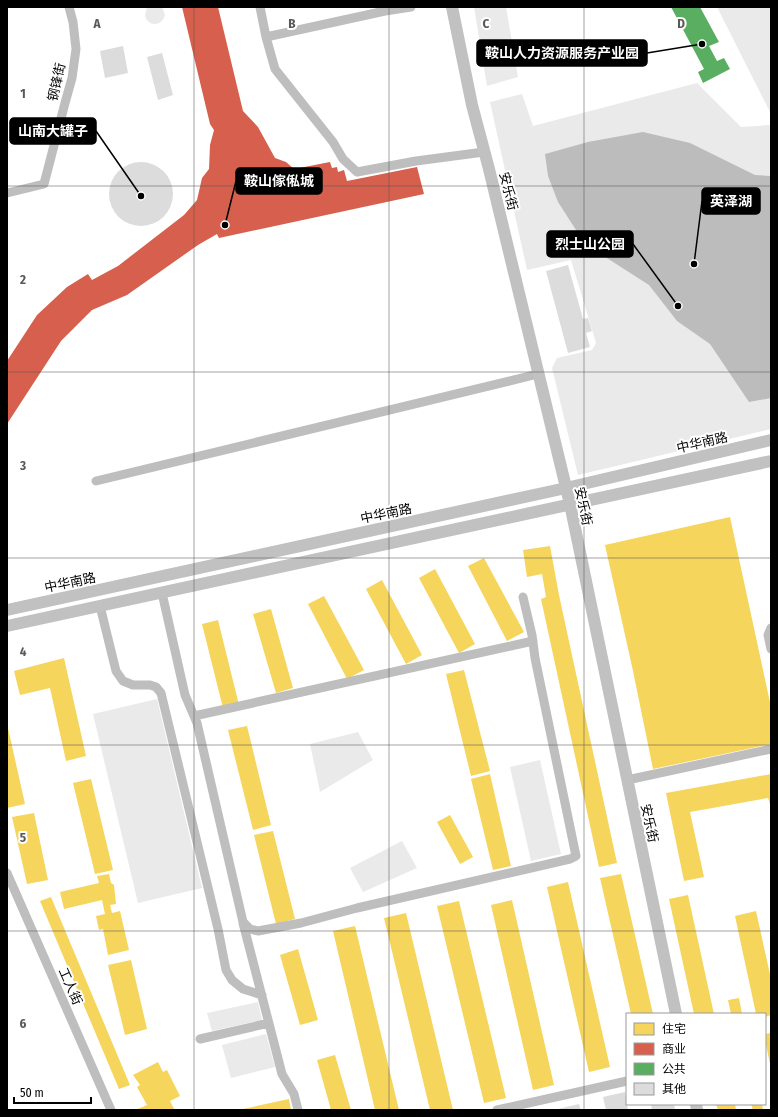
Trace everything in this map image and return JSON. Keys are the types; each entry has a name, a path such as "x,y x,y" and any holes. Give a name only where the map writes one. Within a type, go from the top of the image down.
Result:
{"main road":[{"name":"安乐街","path":"452,7 472,105 570,504 676,1013"},
{"name":"中华南路","path":"7,610 566,488 771,440"},
{"path":"7,626 771,461"}],"street":[{"name":"钢锋街","path":"7,193 44,184 72,78 76,49 73,22 69,7"},
{"path":"260,7 266,37 275,69 333,142 343,159 357,172 416,161 484,152"},
{"path":"266,37 384,11 411,7"},
{"path":"96,481 538,374"},
{"path":"162,592 186,695 197,723 268,1023 282,1074 294,1094 298,1110"},
{"path":"243,922 250,929 258,932 570,859 576,856 523,596"},
{"path":"100,606 116,671 123,681 133,685 156,687 161,693 218,929 226,970 232,980 243,989 262,995"},
{"path":"771,628 768,635 771,648"},
{"path":"194,716 533,641"},
{"path":"627,780 771,749"},
{"name":"工人街","path":"7,873 111,1110"},
{"path":"250,949 258,932"},
{"path":"200,1039 268,1023"},
{"path":"497,1110 626,1081"}],"shaded area":[{"path":"147,7 162,7 165,15 161,22 155,24 146,19 145,15"},
{"path":"474,7 506,7 518,77 487,86"},
{"path":"717,7 771,7 771,114"},
{"path":"697,83 741,127 771,125 771,429 578,475 552,368 557,358 592,350 596,343 571,260 527,270 490,102 522,94 533,126"},
{"path":"643,132 690,143 755,175 771,176 771,398 749,402 710,344 677,321 649,285 585,244 558,202 548,176 545,154 588,142"},
{"path":"157,699 202,888 138,903 93,714"},
{"path":"358,732 373,760 320,792 310,744"},
{"path":"540,760 561,854 531,861 510,767"},
{"path":"402,841 417,868 363,892 350,868"},
{"path":"258,1002 262,1020 212,1031 207,1013"},
{"path":"266,1034 275,1067 231,1078 222,1045"}],"building: 住宅":[{"path":"730,517 771,707 771,744 653,769 605,545"},
{"path":"550,546 559,595 617,863 599,867 541,599 546,597 542,574 527,577 523,550"},
{"path":"484,558 524,632 507,641 468,566"},
{"path":"435,569 475,644 459,653 419,578"},
{"path":"382,580 422,655 406,664 366,589"},
{"path":"324,596 364,670 347,679 308,604"},
{"path":"271,609 293,688 276,693 253,614"},
{"path":"218,620 239,705 223,708 202,624"},
{"path":"64,658 86,756 66,761 50,688 20,695 14,671"},
{"path":"464,670 490,771 471,776 446,674"},
{"path":"247,726 271,825 253,830 228,730"},
{"path":"8,728 25,804 7,808 7,729"},
{"path":"490,774 511,866 493,870 471,779"},
{"path":"771,774 771,807 768,798 690,812 704,877 684,881 666,793"},
{"path":"91,779 113,870 95,874 73,783"},
{"path":"34,813 48,880 27,884 12,817"},
{"path":"450,815 473,857 460,864 437,822"},
{"path":"273,831 295,919 276,924 254,835"},
{"path":"109,874 111,883 114,885 116,904 110,905 112,913 120,911 129,950 108,955 103,929 99,930 96,916 105,914 102,900 64,909 60,892 99,883 97,876"},
{"path":"621,874 653,1013 631,1013 600,878"},
{"path":"568,882 610,1067 589,1072 547,887"},
{"path":"688,895 714,1013 694,1013 669,899"},
{"path":"51,897 130,1085 119,1089 40,901"},
{"path":"512,900 554,1085 533,1090 491,905"},
{"path":"459,901 506,1098 484,1103 437,906"},
{"path":"756,911 771,979 771,1015 766,1017 766,1013 756,1013 735,916"},
{"path":"406,913 453,1110 430,1110 384,918"},
{"path":"355,926 399,1110 375,1110 333,931"},
{"path":"298,949 318,1020 300,1025 280,955"},
{"path":"131,960 147,1029 125,1035 108,965"},
{"path":"739,998 742,1013 731,1013 728,1000"},
{"path":"771,1033 771,1064 766,1045 766,1034"},
{"path":"335,1055 351,1110 331,1110 317,1060"},
{"path":"158,1062 163,1072 167,1070 180,1096 170,1101 174,1109 135,1110 147,1105 137,1087 140,1085 133,1075"},
{"path":"289,1099 291,1110 243,1109"},
{"path":"716,1105 735,1105 736,1110 718,1110"},
{"path":"751,1105 762,1105 763,1110 753,1110"}],"building: 商业":[{"path":"182,7 218,7 243,111 258,127 275,158 286,162 294,169 330,162 332,168 337,167 338,172 344,170 347,181 417,167 424,194 219,238 217,234 198,245 127,295 92,310 61,341 7,424 7,361 37,315 67,287 88,274 92,280 118,266 184,215 197,200 202,178 209,169 210,145 214,130 210,124"}],"building: 公共":[{"path":"671,7 700,7 719,42 709,46 717,61 724,58 730,69 703,83 698,72 704,69"}],"building: 其他":[{"path":"123,46 128,73 105,78 100,51"},
{"path":"162,53 173,95 158,100 147,57"},
{"path":"141,162 153,164 164,171 171,182 173,194 171,206 164,217 153,224 141,226 129,224 118,217 111,206 109,194 111,182 118,171 129,164"},
{"path":"568,265 583,319 588,318 592,331 586,333 590,347 568,353 546,271"},
{"path":"625,1092 628,1110 606,1110 603,1097"},
{"path":"579,1104 581,1110 558,1110 558,1109"},
{"path":"651,1105 674,1105 675,1110 652,1110"}],"place":[{"name":"鞍山人力资源服务产业园","path":"702,44"},
{"name":"山南大罐子","path":"141,196"},
{"name":"鞍山傢俬城","path":"225,225"},
{"name":"英泽湖","path":"694,264"},
{"name":"烈士山公园","path":"678,306"}]}
